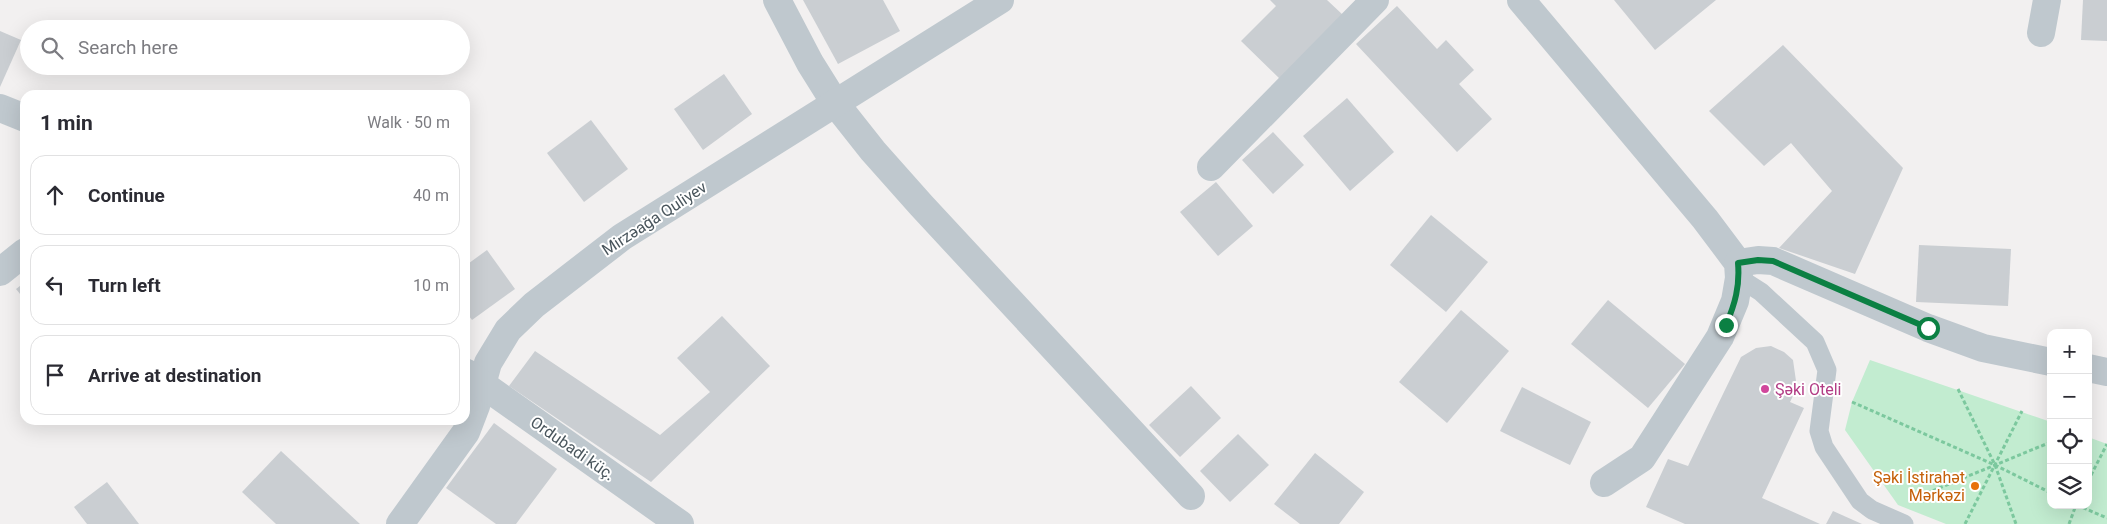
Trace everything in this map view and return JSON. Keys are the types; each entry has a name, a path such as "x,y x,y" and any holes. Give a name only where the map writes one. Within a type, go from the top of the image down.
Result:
{"street":[{"path":"777,0 810,63 835,102 874,151 921,205 1191,496"},
{"name":"Mirzəağa Quliyev","path":"470,422 476,406 473,378 488,363 508,330 534,305 622,237 1000,0"},
{"path":"1211,167 1375,0"},
{"path":"1521,0 1705,219 1738,271 1736,301 1720,336 1642,458 1604,483"},
{"path":"2041,33 2047,0"},
{"path":"0,108 20,116"},
{"path":"0,272 20,256"},
{"path":"1738,271 1758,260 1773,261 1928,328 1983,348 2047,361"},
{"path":"2092,369 2107,372"},
{"name":"Ordubadi küç.","path":"473,378 680,524"},
{"name":"Mirzəağa Quliyev","path":"400,524 466,432 469,425"}],"lane":[{"path":"1738,271 1815,342 1827,370 1819,431 1824,447 1860,502 1872,510 1904,524"}],"path":[{"path":"1958,389 1996,466 2016,524"},
{"path":"1852,402 2047,490"},
{"path":"1965,524 1996,466 2022,411"},
{"path":"1907,502 2047,444"},
{"path":"2092,474 2107,444"},
{"path":"2069,524 2075,509"},
{"path":"2086,509 2107,518"}],"green space":[{"path":"1870,360 2047,421 2047,509 2092,509 2092,438 2107,444 2107,524 1946,524 1898,505 1845,430 1852,402"}],"building":[{"path":"803,0 883,0 900,31 838,64"},
{"path":"1270,0 1327,0 1343,15 1280,79 1241,41 1276,6"},
{"path":"1614,0 1716,0 1655,50"},
{"path":"2083,0 2107,0 2107,41 2081,40"},
{"path":"1397,6 1437,49 1446,40 1474,70 1459,84 1492,119 1457,152 1356,44"},
{"path":"0,31 20,40 20,42 0,87"},
{"path":"1783,45 1903,168 1855,274 1779,248 1832,191 1791,143 1764,166 1709,111"},
{"path":"724,74 752,114 703,150 674,109"},
{"path":"1347,98 1394,152 1350,191 1303,136"},
{"path":"591,120 628,169 584,202 547,153"},
{"path":"1273,132 1304,165 1273,194 1242,160"},
{"path":"1216,182 1253,226 1218,256 1180,212"},
{"path":"1431,215 1488,262 1446,312 1390,265"},
{"path":"1919,245 2011,249 2008,306 1916,302"},
{"path":"487,250 515,289 472,320 470,317 470,262"},
{"path":"20,286 20,294 16,289"},
{"path":"1608,300 1685,364 1648,408 1571,344"},
{"path":"1461,310 1509,351 1447,423 1399,382"},
{"path":"722,316 770,366 651,482 509,386 535,351 660,435 710,392 677,358"},
{"path":"1771,346 1784,352 1793,360 1797,388 1790,402 1804,408 1762,498 1820,524 1685,524 1646,507 1668,459 1688,466 1741,357 1756,348"},
{"path":"1191,386 1221,418 1180,457 1149,425"},
{"path":"1522,387 1591,422 1570,465 1500,431"},
{"path":"494,423 557,469 516,524 496,524 446,488"},
{"path":"1238,434 1269,465 1230,502 1200,471"},
{"path":"281,451 360,524 276,524 242,492"},
{"path":"1315,453 1364,492 1339,524 1300,524 1274,504"},
{"path":"107,482 139,524 87,524 74,507"},
{"path":"1833,511 1862,524 1826,524"}],"place":[{"name":"Şəki Oteli","path":"1765,389"},
{"name":"Şəki İstirahət Mərkəzi","path":"1975,486"}],"route":[{"path":"1726,325 1736,301 1739,278 1738,263 1758,260 1773,261 1928,328"}]}
